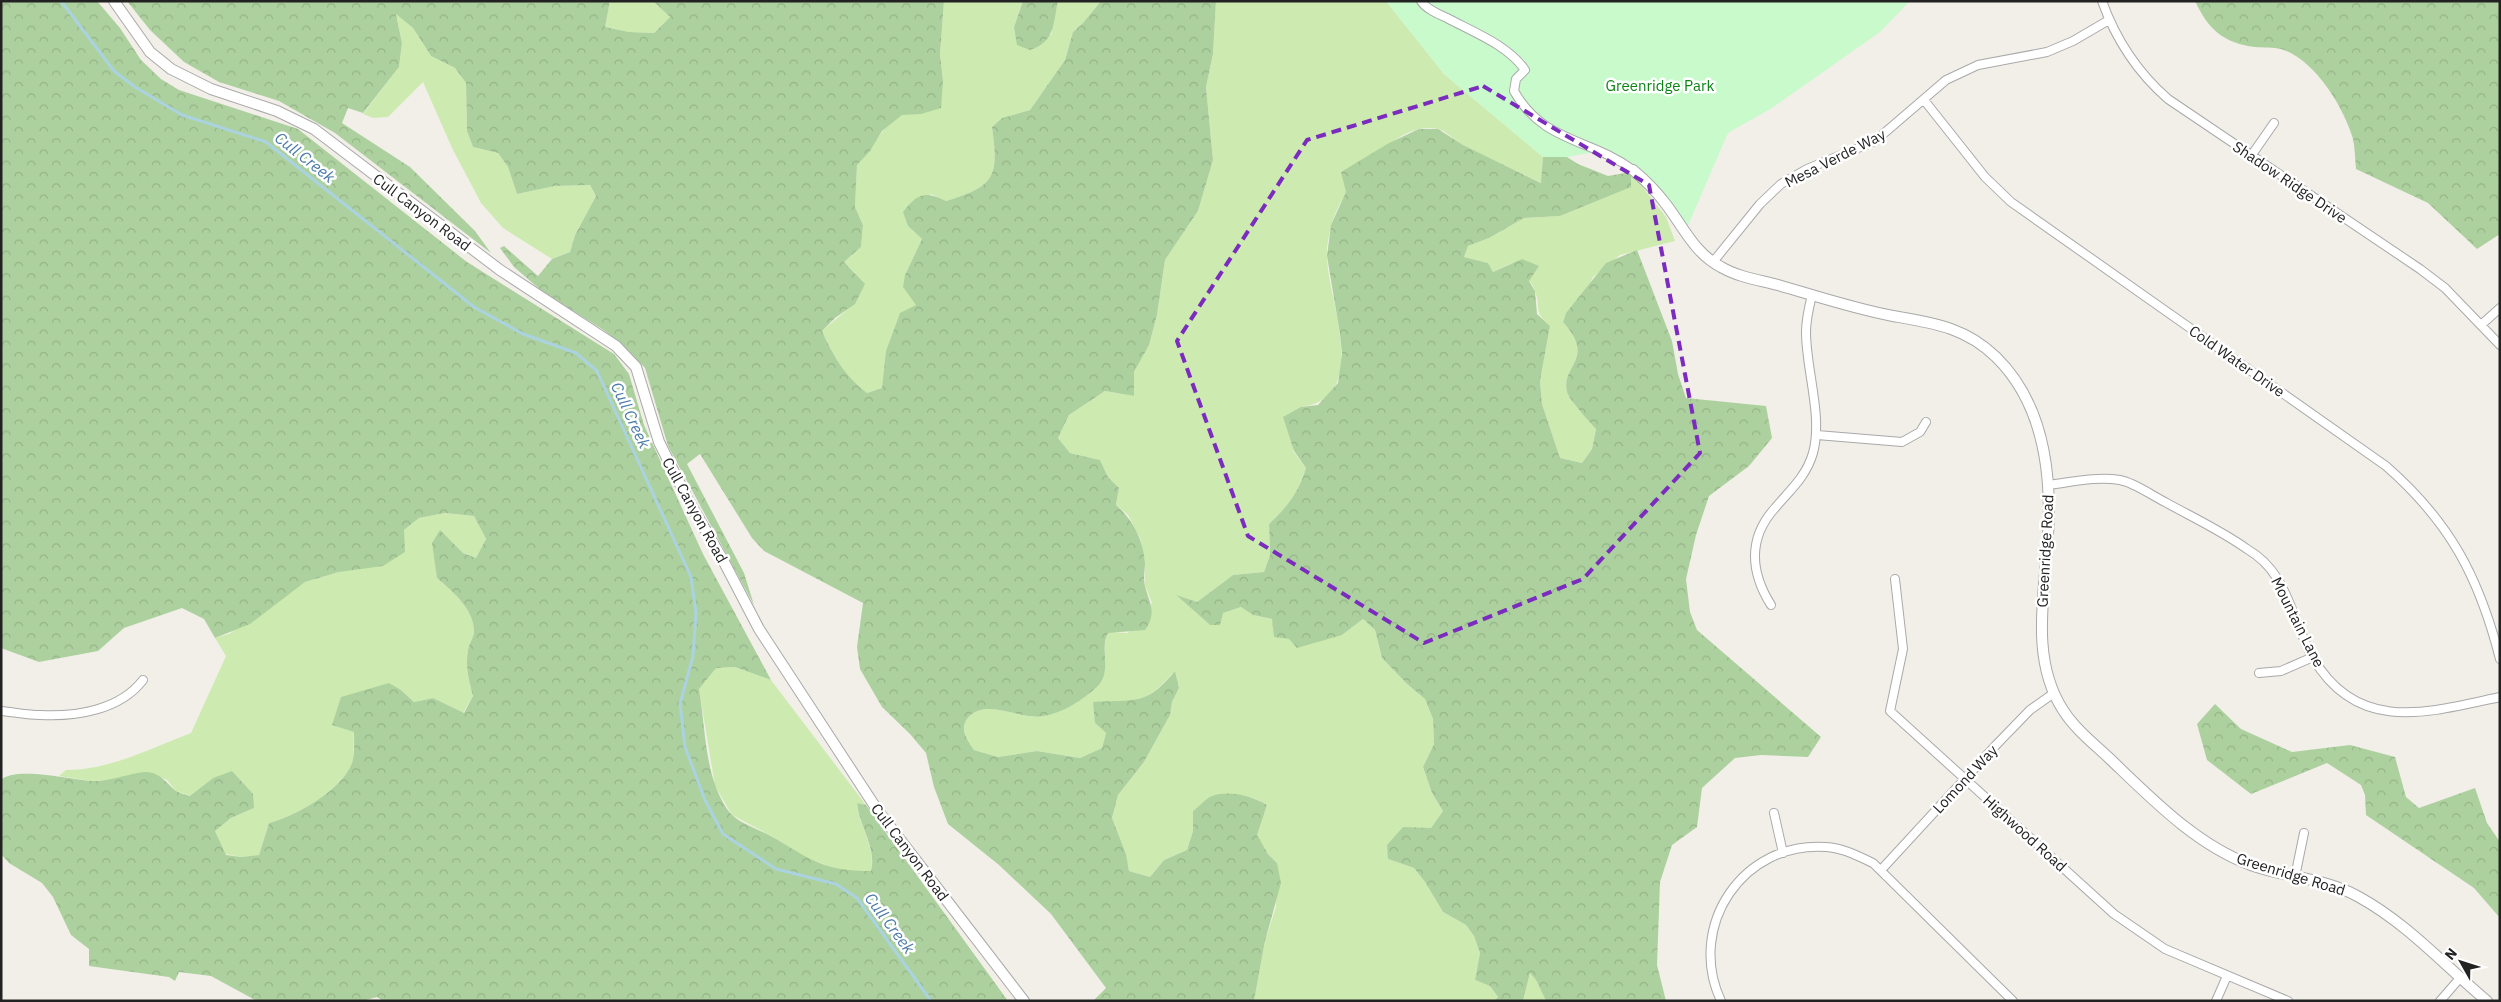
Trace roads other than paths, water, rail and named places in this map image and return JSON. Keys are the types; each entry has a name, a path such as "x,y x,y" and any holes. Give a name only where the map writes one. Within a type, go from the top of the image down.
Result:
{"street":[{"name":"Cull Canyon Road","path":"114,1 150,52 172,69 203,86 277,111 314,129 500,270 616,346 630,358 641,381 658,442 759,629 878,811 1024,1001"},
{"name":"Greenridge Road","path":"1421,1 1434,12 1482,37 1517,59 1525,70 1516,79 1514,91 1533,117 1550,130 1620,161 1633,170 1664,201 1693,245 1713,262 1734,273 1812,295 1892,316 1942,325 1970,338 1993,354 2024,393 2040,440 2049,485 2048,536 2041,641 2048,676 2054,693 2076,727 2195,835 2249,865 2339,887 2384,911 2410,930 2487,1001"},
{"name":"Shadow Ridge Drive","path":"2102,1 2130,58 2147,80 2168,99 2420,269 2445,288 2500,345"},
{"name":"Mesa Verde Way","path":"1713,262 1760,204 1781,184 1807,169 1875,141 1946,80 1978,65 2047,52 2073,41 2110,20"},
{"name":"Cold Water Drive","path":"1924,100 1985,177 2011,202 2386,466 2402,480 2439,521 2468,566 2482,596 2500,659"},
{"path":"2251,156 2274,123"},
{"path":"1771,605 1760,587 1754,555 1767,518 1808,469 1817,435 1806,332 1812,295"},
{"path":"2481,325 2500,308"},
{"path":"1817,435 1902,442 1920,432 1926,422"},
{"name":"Mountain Lane","path":"2049,485 2079,480 2122,480 2248,549 2264,562 2284,590 2312,657 2330,680 2344,693 2361,703 2395,713 2409,714 2451,709 2500,697"},
{"name":"Highwood Road","path":"1895,579 1903,649 1890,711 2120,919 2165,949 2288,1001"},
{"path":"2259,673 2281,671 2312,657"},
{"path":"1,711 41,716 83,712 127,697 144,680"},
{"name":"Lomond Way","path":"1881,870 2030,710 2054,693"},
{"path":"1774,814 1783,853"},
{"path":"2295,876 2304,833"},
{"path":"1721,1001 1711,974 1709,953 1715,922 1727,896 1738,882 1760,864 1783,853 1811,847 1844,850 1873,863 2013,1001"},
{"path":"2216,1001 2227,976"},
{"path":"2440,1001 2460,978"}],"waterway":[{"name":"Cull Creek","path":"61,1 114,71 135,87 182,115 266,142 474,307 523,334 576,353 597,371 691,577 696,613 693,656 680,704 685,747 705,800 723,834 776,869 836,884 857,898 931,1001"}],"park label":[{"name":"Greenridge Park","path":"1660,85"}]}
